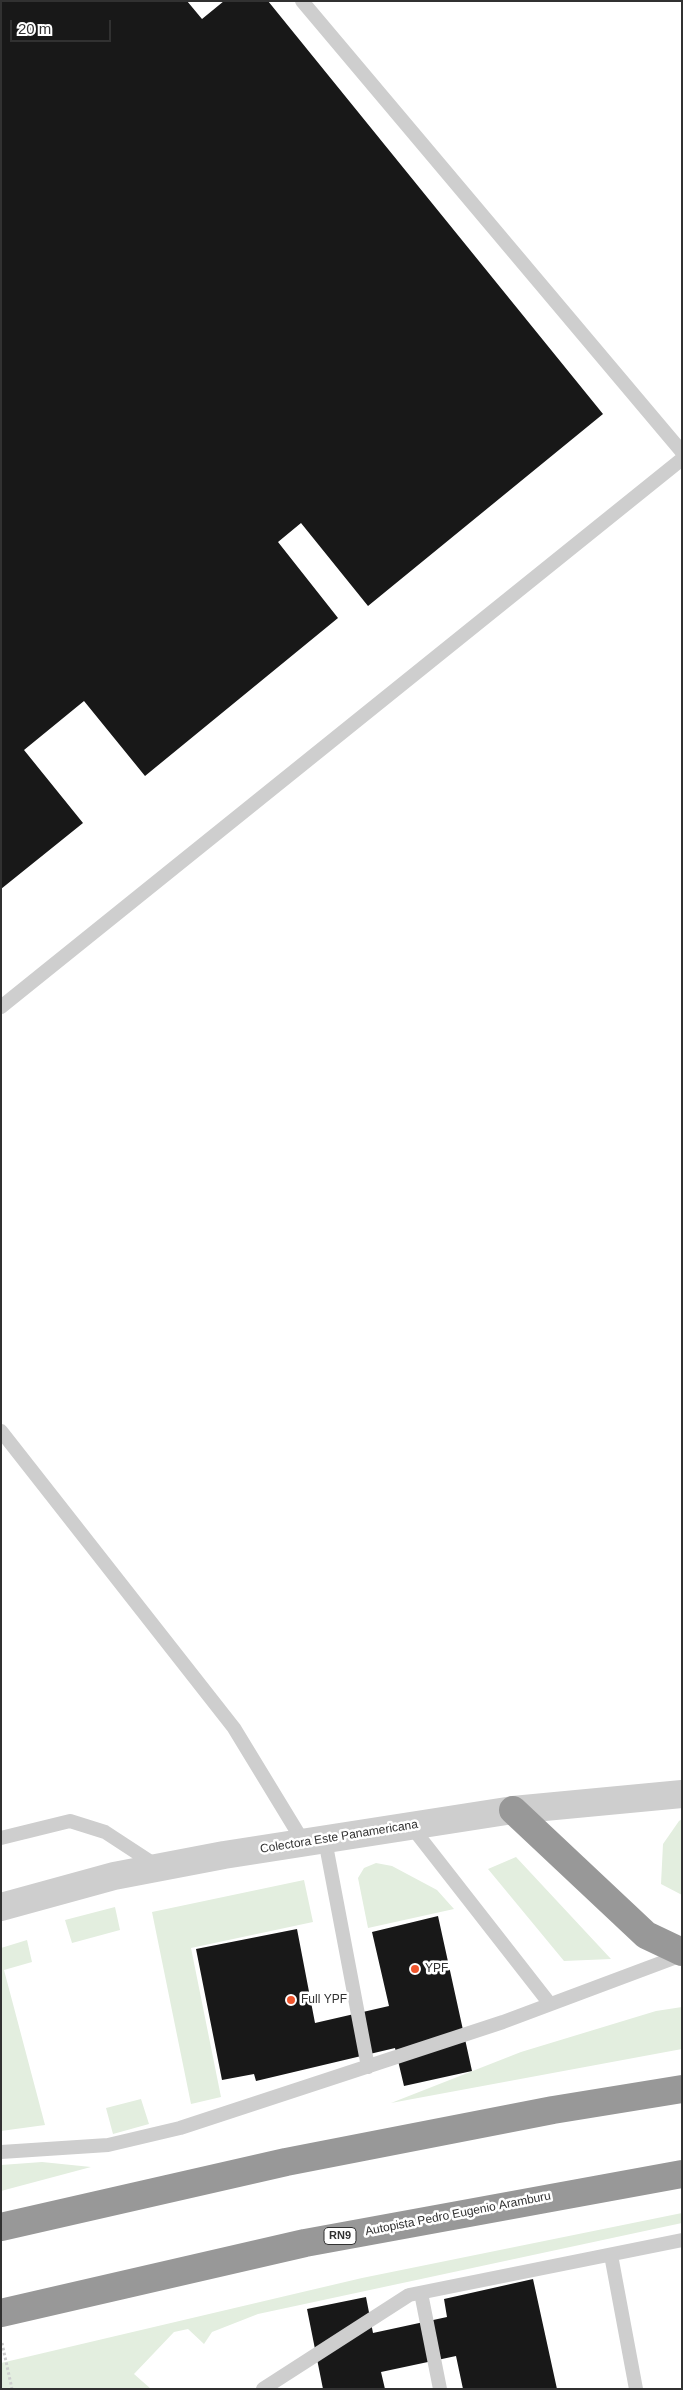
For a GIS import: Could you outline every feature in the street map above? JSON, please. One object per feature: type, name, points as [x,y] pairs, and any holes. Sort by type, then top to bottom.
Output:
[{"type":"highway","points":[[513,1810],[646,1935],[682,1954]]},
{"type":"highway","points":[[1,2227],[286,2162],[553,2110],[682,2089]]},
{"type":"highway","name":"Autopista Pedro Eugenio Aramburu","points":[[1,2312],[305,2243],[682,2174]]},
{"type":"street","name":"Colectora Este Panamericana","points":[[1,1907],[114,1876],[314,1841],[513,1810],[682,1794]]},
{"type":"lane","points":[[302,1],[682,452]]},
{"type":"lane","points":[[1,1007],[682,459]]},
{"type":"lane","points":[[1,1430],[234,1728],[314,1841],[368,2067]]},
{"type":"lane","points":[[1,1838],[70,1821],[105,1832],[160,1867]]},
{"type":"lane","points":[[411,1826],[550,2004]]},
{"type":"lane","points":[[1,2152],[108,2145],[180,2128],[368,2067],[550,2004],[682,1954]]},
{"type":"lane","points":[[263,2389],[409,2295],[682,2240]]},
{"type":"lane","points":[[611,2255],[636,2389]]},
{"type":"lane","points":[[421,2293],[440,2389]]},
{"type":"path","points":[[1,2341],[12,2389]]},
{"type":"green space","points":[[682,1819],[682,1895],[661,1884],[663,1844]]},
{"type":"green space","points":[[516,1857],[611,1959],[564,1961],[488,1869]]},
{"type":"green space","points":[[376,1863],[392,1866],[437,1890],[454,1909],[368,1928],[358,1878],[364,1868]]},
{"type":"green space","points":[[304,1880],[313,1922],[191,1948],[221,2097],[191,2104],[152,1912]]},
{"type":"green space","points":[[115,1907],[120,1930],[72,1943],[65,1920]]},
{"type":"green space","points":[[27,1940],[32,1962],[4,1970],[45,2125],[1,2131],[1,1948]]},
{"type":"green space","points":[[682,2007],[682,2049],[391,2103],[521,2052],[656,2011]]},
{"type":"green space","points":[[141,2099],[149,2124],[113,2134],[106,2108]]},
{"type":"green space","points":[[42,2162],[91,2167],[1,2191],[1,2165]]},
{"type":"green space","points":[[682,2213],[682,2223],[258,2314],[212,2332],[204,2344],[188,2329],[174,2332],[134,2374],[151,2389],[1,2389],[1,2363],[362,2278]]},
{"type":"building","points":[[1,1],[187,1],[202,19],[224,1],[268,1],[603,414],[368,606],[301,523],[278,542],[338,618],[145,776],[84,701],[24,750],[83,823],[1,889]]},
{"type":"building","points":[[438,1916],[472,2071],[404,2086],[395,2048],[256,2081],[254,2074],[222,2080],[196,1949],[297,1929],[315,2023],[389,2006],[372,1932]]},
{"type":"building","points":[[533,2279],[557,2389],[463,2389],[456,2356],[381,2372],[385,2389],[323,2389],[307,2309],[366,2297],[373,2333],[447,2317],[444,2299]]},
{"type":"place","name":"YPF","points":[[415,1969]]},
{"type":"place","name":"Full YPF","points":[[291,2000]]}]
